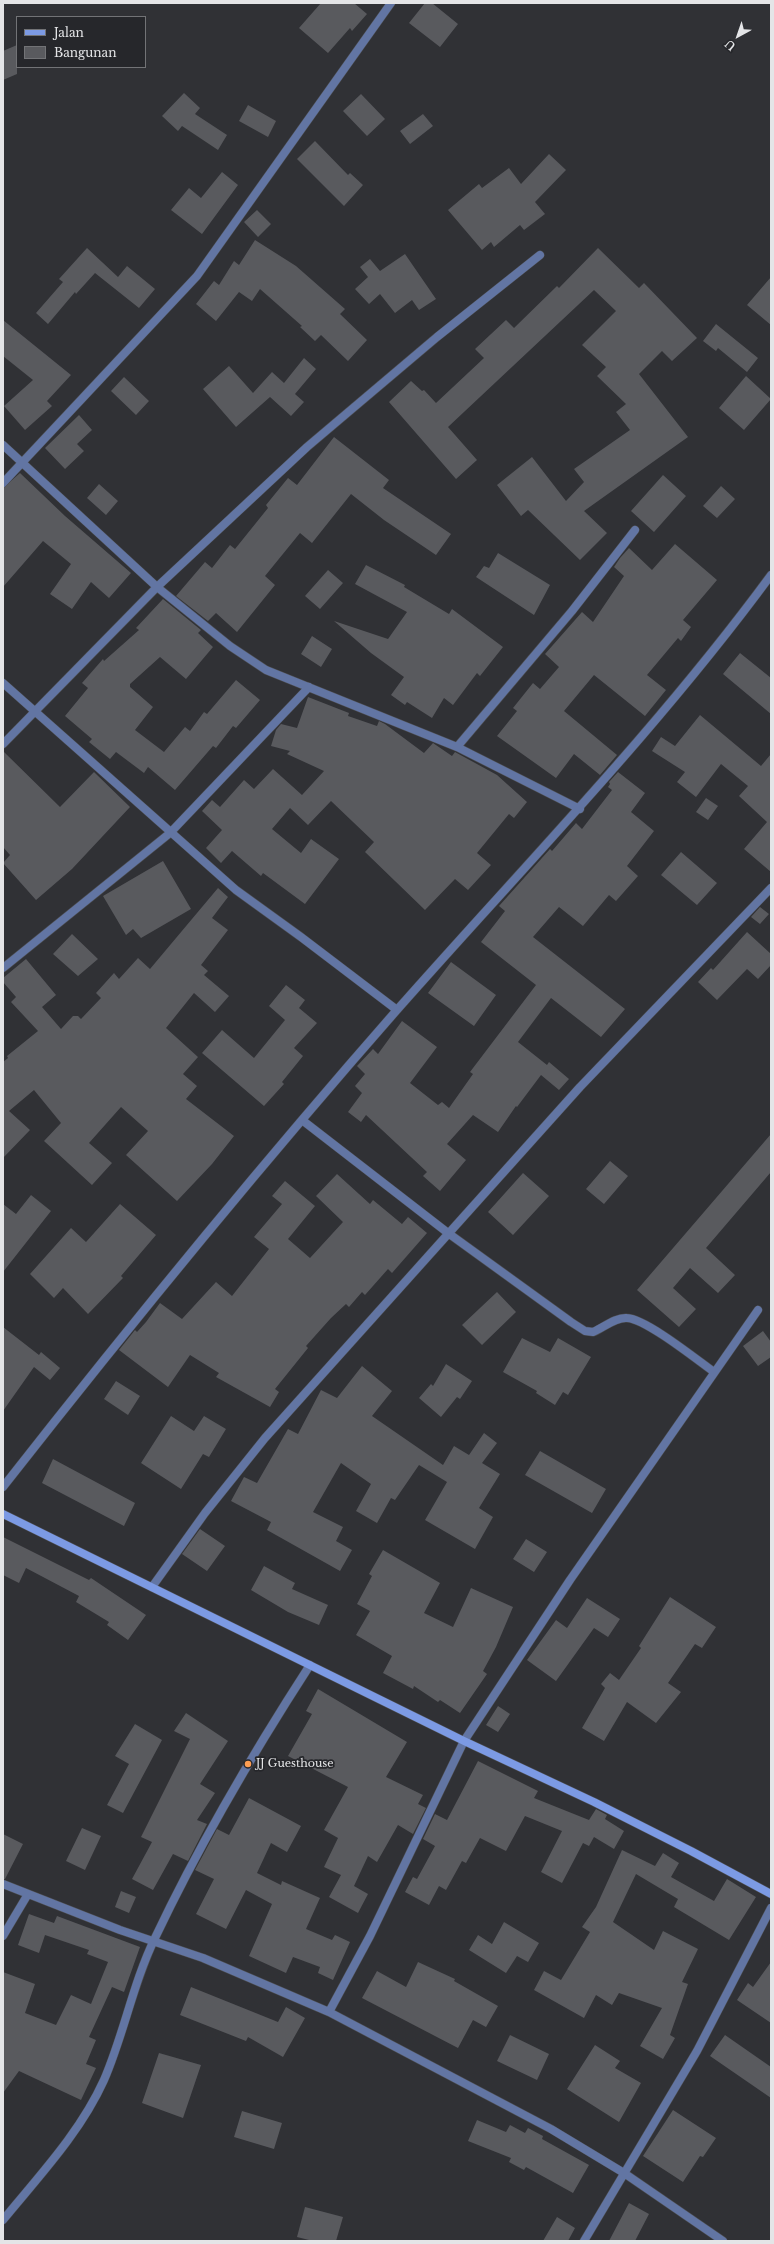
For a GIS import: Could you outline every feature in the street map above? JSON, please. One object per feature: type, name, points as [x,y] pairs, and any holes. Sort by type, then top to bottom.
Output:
[{"type":"street","points":[[3,483],[197,276],[391,3]]},
{"type":"street","points":[[3,744],[36,713],[157,587],[307,447],[437,337],[540,255]]},
{"type":"street","points":[[3,445],[157,587],[247,658],[266,670],[457,747],[580,809]]},
{"type":"street","points":[[457,747],[572,611],[635,530]]},
{"type":"street","points":[[3,1487],[117,1342],[302,1120],[397,1010],[580,809],[674,701],[771,575]]},
{"type":"street","points":[[3,683],[170,833],[236,890],[397,1010]]},
{"type":"street","points":[[3,968],[170,833],[309,687]]},
{"type":"street","points":[[152,1588],[205,1513],[265,1438],[580,1087],[771,888]]},
{"type":"street","points":[[302,1120],[448,1233],[585,1331],[593,1332],[612,1321],[626,1317],[641,1321],[714,1372]]},
{"type":"street","points":[[329,2012],[370,1936],[464,1741],[570,1580],[758,1310]]},
{"type":"street","points":[[3,1514],[464,1741],[594,1802],[691,1851],[771,1894]]},
{"type":"street","points":[[3,2220],[73,2133],[90,2107],[104,2079],[154,1940],[223,1805],[310,1664]]},
{"type":"street","points":[[3,1884],[252,1978],[329,2012],[551,2129],[624,2173],[724,2241]]},
{"type":"street","points":[[3,1936],[28,1894]]},
{"type":"street","points":[[584,2241],[697,2051],[771,1908]]},
{"type":"building","points":[[321,3],[354,3],[367,14],[352,31],[350,28],[328,53],[299,28]]},
{"type":"building","points":[[425,3],[432,3],[458,24],[440,47],[409,23]]},
{"type":"building","points":[[16,45],[17,74],[3,80],[3,51]]},
{"type":"building","points":[[184,93],[200,108],[195,114],[227,135],[218,150],[182,126],[178,131],[162,116]]},
{"type":"building","points":[[361,94],[385,119],[367,136],[343,111]]},
{"type":"building","points":[[248,105],[276,121],[268,137],[239,121]]},
{"type":"building","points":[[423,114],[433,126],[410,144],[400,131]]},
{"type":"building","points":[[315,141],[348,175],[350,173],[363,185],[344,206],[297,159]]},
{"type":"building","points":[[549,154],[566,170],[535,202],[545,214],[524,230],[520,225],[494,247],[491,242],[482,250],[448,210],[479,184],[482,188],[509,168],[521,184]]},
{"type":"building","points":[[222,172],[238,185],[202,234],[171,210],[189,188],[201,198]]},
{"type":"building","points":[[257,210],[271,224],[258,237],[244,222]]},
{"type":"building","points":[[255,240],[296,266],[345,309],[340,314],[367,340],[348,361],[321,335],[315,341],[300,327],[302,326],[260,289],[252,301],[239,292],[216,321],[196,304],[214,281],[219,285],[234,261],[239,265]]},
{"type":"building","points":[[87,248],[118,277],[127,266],[155,289],[139,308],[95,273],[76,294],[75,292],[48,324],[36,313],[63,282],[59,279]]},
{"type":"building","points":[[598,248],[639,288],[644,283],[697,338],[672,361],[662,351],[639,374],[688,437],[584,511],[607,533],[580,560],[528,510],[521,516],[497,485],[532,457],[566,501],[584,482],[574,469],[630,430],[616,412],[626,404],[597,376],[606,367],[582,345],[616,311],[594,290],[448,427],[477,460],[456,479],[389,402],[411,381],[422,391],[424,390],[436,403],[484,358],[475,349],[506,320],[514,328],[557,286],[559,288]]},
{"type":"building","points":[[405,254],[436,299],[419,310],[412,300],[395,313],[380,294],[369,304],[355,289],[368,277],[360,267],[370,259],[380,271]]},
{"type":"building","points":[[771,277],[771,325],[747,305]]},
{"type":"building","points":[[3,320],[71,375],[47,401],[52,406],[25,430],[4,406],[33,380],[3,356]]},
{"type":"building","points":[[716,324],[758,358],[747,372],[718,348],[716,351],[703,341]]},
{"type":"building","points":[[304,358],[316,369],[295,394],[304,402],[291,416],[270,397],[236,427],[203,389],[229,366],[253,393],[272,372],[284,383]]},
{"type":"building","points":[[746,376],[771,399],[744,430],[719,408]]},
{"type":"building","points":[[124,377],[149,401],[136,415],[111,391]]},
{"type":"building","points":[[79,415],[92,430],[77,444],[84,451],[65,469],[45,448]]},
{"type":"building","points":[[334,437],[389,480],[383,488],[451,534],[436,555],[384,520],[351,494],[312,543],[300,533],[265,576],[275,585],[237,632],[216,613],[208,621],[176,596],[205,562],[212,568],[230,545],[235,549],[268,508],[266,505],[288,478],[297,485]]},
{"type":"building","points":[[20,473],[65,516],[131,573],[109,598],[91,582],[72,609],[50,594],[71,564],[43,541],[3,587],[3,488]]},
{"type":"building","points":[[663,475],[686,496],[654,532],[631,511]]},
{"type":"building","points":[[99,484],[118,501],[106,515],[87,498]]},
{"type":"building","points":[[721,486],[735,499],[717,518],[703,506]]},
{"type":"building","points":[[675,544],[717,580],[683,620],[691,627],[681,641],[678,638],[647,675],[666,690],[645,716],[594,675],[564,711],[617,755],[600,775],[574,754],[556,778],[497,736],[517,711],[513,708],[533,683],[540,689],[559,667],[545,654],[582,612],[593,622],[624,576],[614,567],[629,548],[652,570]]},
{"type":"building","points":[[498,553],[550,585],[534,615],[476,577],[484,566],[489,568]]},
{"type":"building","points":[[366,565],[405,585],[404,587],[449,614],[452,609],[503,647],[480,676],[477,673],[453,705],[444,698],[432,718],[407,702],[405,705],[391,695],[404,677],[371,653],[334,621],[388,639],[407,612],[355,584]]},
{"type":"building","points":[[328,570],[343,583],[320,609],[305,596]]},
{"type":"building","points":[[163,599],[201,630],[198,633],[213,647],[186,679],[160,657],[130,684],[130,687],[153,707],[135,730],[164,752],[185,727],[190,731],[204,712],[207,714],[236,680],[260,700],[236,728],[233,726],[216,748],[213,746],[175,790],[148,767],[144,773],[116,752],[110,759],[89,742],[92,739],[65,716],[88,688],[82,683],[103,659],[104,661],[139,630],[136,628]]},
{"type":"building","points":[[312,636],[332,649],[321,667],[301,654]]},
{"type":"building","points":[[740,653],[771,678],[771,714],[723,674]]},
{"type":"building","points":[[308,697],[349,713],[348,716],[377,726],[379,721],[424,753],[433,743],[452,756],[455,752],[497,775],[527,802],[514,818],[509,814],[477,853],[491,865],[468,890],[455,879],[425,910],[365,852],[374,842],[331,801],[308,825],[290,808],[272,829],[301,853],[311,839],[339,859],[305,904],[263,873],[261,876],[232,851],[221,863],[206,848],[222,830],[202,811],[212,800],[220,807],[244,780],[254,789],[273,769],[302,795],[324,771],[287,754],[290,751],[271,746],[276,730],[281,724],[297,728]]},
{"type":"building","points":[[700,715],[761,766],[771,754],[771,872],[744,849],[767,822],[739,796],[748,786],[721,764],[696,797],[677,782],[685,772],[652,751],[661,737],[675,746]]},
{"type":"building","points":[[3,751],[60,807],[94,772],[130,807],[72,869],[36,900],[3,863],[10,855],[3,847]]},
{"type":"building","points":[[618,772],[645,793],[631,812],[654,831],[627,866],[638,876],[616,901],[609,895],[583,926],[559,907],[533,937],[625,1009],[601,1037],[551,998],[518,1042],[547,1065],[549,1062],[569,1079],[559,1090],[541,1075],[517,1107],[516,1106],[498,1132],[473,1115],[447,1144],[466,1160],[440,1191],[423,1176],[427,1172],[366,1115],[361,1122],[348,1112],[362,1093],[355,1086],[365,1074],[357,1066],[373,1049],[378,1054],[402,1021],[437,1047],[410,1083],[438,1105],[442,1102],[449,1108],[473,1074],[470,1072],[536,985],[481,942],[505,911],[499,906],[550,849],[552,851],[576,823],[582,829],[612,790],[608,787],[610,784],[609,782]]},
{"type":"building","points":[[706,798],[718,806],[708,820],[696,812]]},
{"type":"building","points":[[681,852],[717,883],[697,905],[661,875]]},
{"type":"building","points":[[163,861],[191,909],[141,938],[133,929],[126,935],[103,896]]},
{"type":"building","points":[[218,888],[228,897],[212,918],[228,930],[201,965],[208,971],[204,975],[229,996],[215,1012],[194,993],[166,1028],[198,1057],[183,1074],[197,1086],[186,1099],[234,1136],[212,1164],[177,1201],[126,1155],[148,1131],[121,1107],[89,1143],[112,1163],[92,1185],[44,1141],[61,1123],[34,1090],[9,1111],[30,1130],[3,1158],[3,1062],[8,1058],[7,1056],[38,1031],[11,1002],[16,997],[3,982],[3,978],[26,959],[56,995],[42,1007],[61,1029],[73,1016],[78,1016],[81,1019],[101,998],[96,993],[114,973],[119,979],[138,958],[150,969]]},
{"type":"building","points":[[760,907],[769,914],[760,924],[751,917]]},
{"type":"building","points":[[747,932],[771,954],[771,965],[758,979],[747,969],[717,1000],[698,982],[711,968],[713,970]]},
{"type":"building","points":[[72,934],[98,959],[78,976],[53,954]]},
{"type":"building","points":[[451,962],[496,995],[474,1026],[428,993]]},
{"type":"building","points":[[286,985],[305,1000],[299,1008],[317,1023],[294,1048],[303,1056],[282,1082],[284,1084],[264,1106],[202,1053],[222,1030],[254,1058],[285,1020],[269,1006]]},
{"type":"building","points":[[771,1134],[771,1172],[706,1248],[735,1275],[718,1293],[690,1268],[673,1288],[696,1309],[679,1327],[637,1290]]},
{"type":"building","points":[[610,1161],[628,1176],[604,1204],[586,1189]]},
{"type":"building","points":[[523,1173],[549,1196],[513,1235],[488,1212]]},
{"type":"building","points":[[337,1174],[370,1204],[373,1200],[402,1224],[408,1217],[427,1233],[392,1273],[388,1269],[365,1295],[362,1292],[349,1307],[346,1304],[331,1318],[306,1346],[308,1348],[275,1389],[279,1392],[270,1407],[216,1377],[219,1373],[190,1355],[168,1387],[119,1350],[135,1330],[137,1332],[146,1322],[160,1303],[182,1319],[216,1282],[232,1296],[269,1249],[254,1237],[282,1204],[272,1196],[285,1181],[315,1206],[288,1239],[310,1258],[343,1222],[316,1196]]},
{"type":"building","points":[[31,1195],[51,1211],[3,1272],[3,1204],[16,1214]]},
{"type":"building","points":[[120,1204],[156,1235],[121,1276],[123,1278],[88,1314],[63,1288],[54,1298],[30,1274],[71,1228],[86,1242]]},
{"type":"building","points":[[497,1292],[516,1312],[482,1345],[462,1325]]},
{"type":"building","points":[[3,1327],[39,1355],[41,1352],[60,1368],[50,1380],[34,1367],[3,1411]]},
{"type":"building","points":[[763,1331],[771,1342],[771,1357],[758,1366],[743,1346]]},
{"type":"building","points":[[522,1338],[550,1352],[558,1338],[591,1357],[568,1395],[563,1392],[555,1405],[536,1393],[537,1391],[503,1372]]},
{"type":"building","points":[[446,1364],[472,1381],[460,1399],[457,1397],[441,1417],[419,1398],[431,1384],[433,1386]]},
{"type":"building","points":[[362,1366],[392,1391],[372,1416],[443,1465],[454,1446],[469,1455],[484,1433],[497,1443],[482,1463],[500,1474],[479,1508],[493,1517],[475,1549],[425,1520],[447,1482],[419,1465],[395,1500],[391,1498],[377,1523],[356,1511],[371,1484],[341,1463],[313,1512],[343,1527],[336,1541],[352,1550],[340,1571],[267,1530],[271,1522],[231,1501],[244,1477],[257,1483],[288,1429],[298,1434],[321,1390],[337,1398]]},
{"type":"building","points":[[116,1381],[140,1396],[128,1415],[104,1399]]},
{"type":"building","points":[[171,1416],[194,1431],[204,1416],[226,1429],[209,1457],[203,1454],[181,1489],[141,1463]]},
{"type":"building","points":[[540,1451],[606,1489],[592,1513],[525,1475]]},
{"type":"building","points":[[53,1459],[135,1503],[124,1526],[42,1483]]},
{"type":"building","points":[[200,1529],[225,1546],[207,1571],[182,1554]]},
{"type":"building","points":[[3,1537],[89,1580],[91,1578],[146,1615],[128,1640],[107,1625],[109,1622],[76,1602],[79,1596],[26,1568],[19,1583],[3,1575]]},
{"type":"building","points":[[526,1539],[547,1552],[534,1572],[513,1559]]},
{"type":"building","points":[[383,1550],[440,1583],[424,1613],[453,1627],[471,1588],[513,1607],[496,1647],[483,1671],[487,1674],[460,1713],[440,1700],[438,1702],[414,1686],[413,1689],[383,1673],[392,1656],[356,1635],[370,1611],[357,1604],[372,1576],[369,1574]]},
{"type":"building","points":[[264,1566],[295,1583],[292,1589],[328,1605],[319,1625],[288,1612],[251,1590]]},
{"type":"building","points":[[670,1597],[716,1627],[702,1648],[695,1644],[668,1683],[681,1692],[656,1723],[627,1702],[604,1741],[582,1728],[605,1688],[601,1684],[610,1673],[619,1680],[641,1648],[639,1646]]},
{"type":"building","points":[[587,1598],[620,1619],[608,1637],[594,1628],[556,1681],[527,1660],[556,1620],[567,1628]]},
{"type":"building","points":[[318,1689],[407,1742],[386,1777],[423,1795],[418,1804],[426,1808],[413,1834],[398,1825],[377,1862],[368,1856],[354,1886],[368,1894],[358,1913],[329,1897],[341,1875],[324,1867],[338,1838],[324,1830],[348,1787],[288,1756],[312,1714],[306,1711]]},
{"type":"building","points":[[498,1706],[510,1714],[498,1732],[486,1725]]},
{"type":"building","points":[[186,1713],[228,1741],[200,1784],[215,1793],[197,1820],[207,1824],[188,1861],[173,1854],[153,1890],[132,1879],[152,1842],[141,1837],[190,1739],[174,1731]]},
{"type":"building","points":[[135,1724],[162,1740],[123,1813],[107,1805],[129,1764],[115,1756]]},
{"type":"building","points":[[478,1761],[538,1791],[534,1798],[589,1820],[596,1809],[607,1815],[605,1819],[624,1831],[614,1849],[594,1837],[589,1846],[583,1843],[562,1883],[541,1872],[562,1831],[525,1816],[506,1851],[480,1838],[466,1863],[462,1861],[446,1890],[439,1886],[429,1905],[405,1892],[413,1877],[417,1879],[435,1846],[423,1839],[435,1814],[447,1820]]},
{"type":"building","points":[[249,1798],[301,1826],[287,1852],[271,1843],[257,1873],[281,1885],[282,1881],[320,1898],[306,1929],[332,1940],[335,1935],[350,1942],[333,1980],[318,1973],[320,1967],[293,1957],[286,1973],[249,1956],[272,1904],[246,1890],[226,1929],[196,1914],[214,1879],[195,1870],[217,1829],[229,1835]]},
{"type":"building","points":[[82,1828],[101,1836],[85,1870],[66,1861]]},
{"type":"building","points":[[3,1834],[23,1844],[5,1879],[3,1879]]},
{"type":"building","points":[[622,1850],[655,1866],[663,1853],[679,1863],[671,1877],[714,1901],[727,1879],[756,1897],[729,1940],[674,1907],[678,1899],[636,1874],[613,1922],[654,1950],[663,1931],[698,1949],[682,1982],[688,1984],[670,2035],[675,2038],[663,2059],[640,2046],[662,2008],[619,1993],[612,2005],[596,1995],[584,2018],[534,1990],[544,1971],[561,1980],[590,1932],[582,1927],[596,1907]]},
{"type":"building","points":[[121,1891],[136,1897],[129,1913],[115,1907]]},
{"type":"building","points":[[29,1914],[54,1923],[57,1916],[140,1947],[124,1992],[112,1987],[89,2037],[96,2040],[86,2064],[96,2068],[81,2100],[19,2071],[3,2093],[3,1972],[35,1984],[25,2013],[56,2025],[71,1995],[91,2004],[108,1962],[87,1954],[89,1950],[45,1935],[39,1953],[18,1945]]},
{"type":"building","points":[[504,1922],[539,1943],[528,1962],[517,1956],[506,1973],[469,1950],[478,1935],[492,1944]]},
{"type":"building","points":[[418,1962],[455,1979],[454,1981],[498,2006],[486,2027],[473,2020],[458,2048],[362,1998],[377,1971],[406,1987]]},
{"type":"building","points":[[771,1962],[771,2023],[737,2000],[748,1983],[753,1987]]},
{"type":"building","points":[[191,1987],[278,2022],[286,2007],[305,2018],[283,2057],[248,2037],[246,2041],[180,2015]]},
{"type":"building","points":[[510,2035],[549,2054],[537,2080],[497,2061]]},
{"type":"building","points":[[725,2035],[771,2067],[771,2098],[710,2056]]},
{"type":"building","points":[[595,2045],[620,2061],[615,2068],[641,2083],[619,2122],[567,2089]]},
{"type":"building","points":[[159,2053],[201,2065],[183,2118],[142,2103]]},
{"type":"building","points":[[673,2110],[716,2138],[703,2157],[700,2156],[683,2182],[643,2156]]},
{"type":"building","points":[[242,2111],[282,2123],[274,2149],[234,2137]]},
{"type":"building","points":[[477,2120],[506,2132],[510,2125],[525,2133],[528,2128],[543,2136],[542,2139],[589,2165],[573,2193],[526,2167],[524,2170],[509,2162],[511,2158],[468,2141]]},
{"type":"building","points":[[629,2203],[649,2214],[635,2241],[609,2241]]},
{"type":"building","points":[[305,2207],[343,2217],[336,2241],[313,2241],[297,2237]]},
{"type":"building","points":[[557,2217],[575,2228],[568,2241],[543,2241]]},
{"type":"place","name":"JJ Guesthouse","points":[[248,1764]]}]
